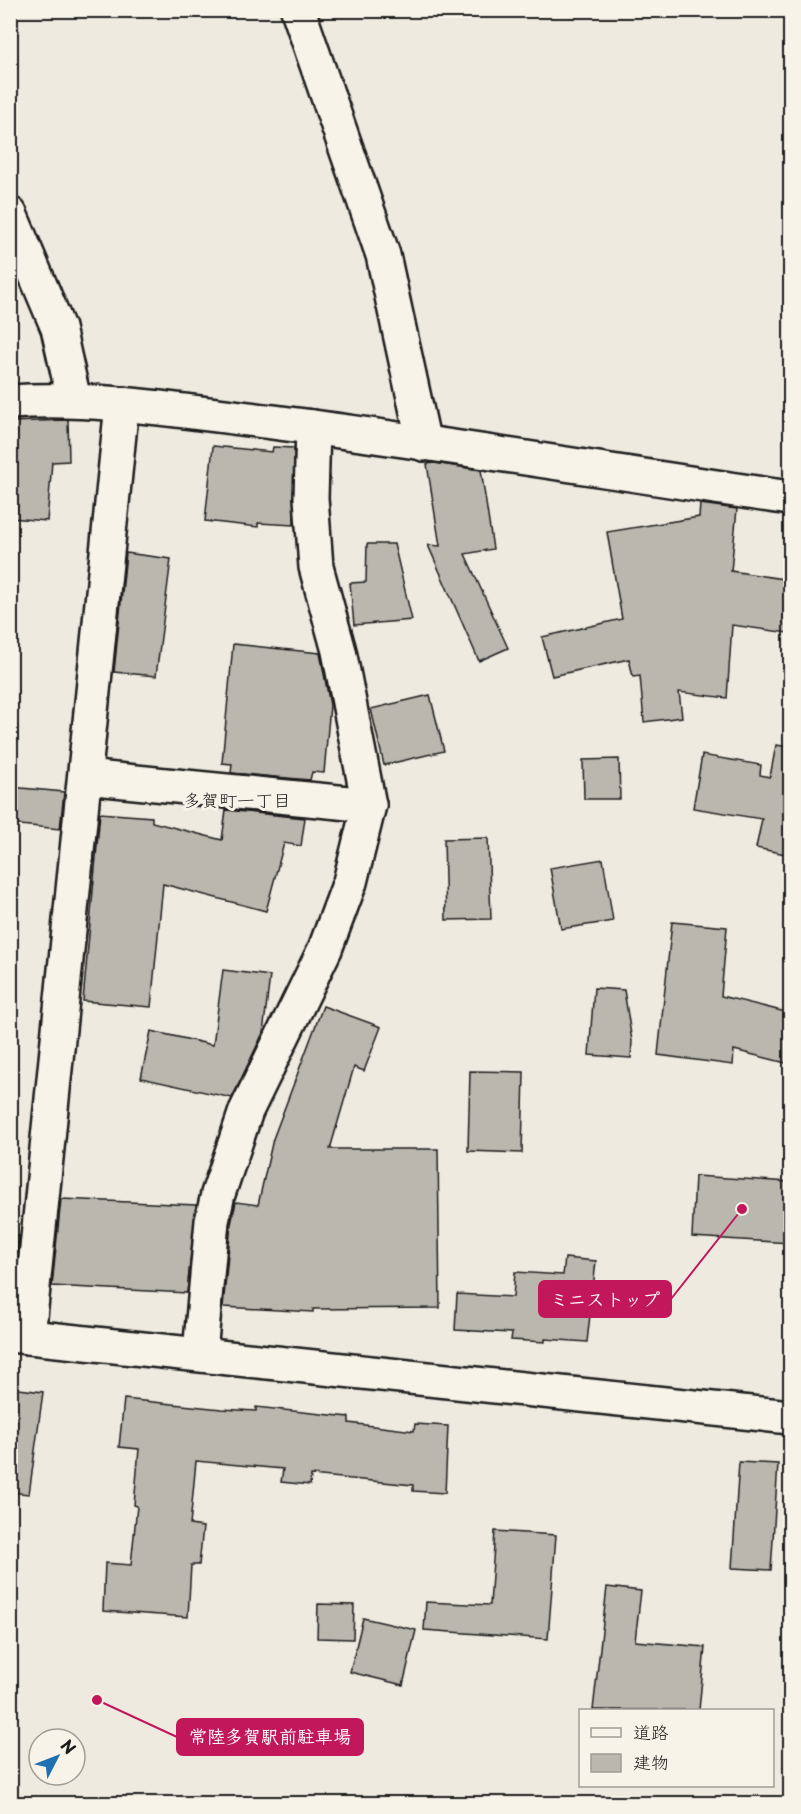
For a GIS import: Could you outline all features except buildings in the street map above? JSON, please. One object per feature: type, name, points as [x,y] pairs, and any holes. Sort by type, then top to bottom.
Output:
[{"type":"street","points":[[298,10],[383,255],[424,444]]},
{"type":"street","points":[[10,214],[58,328],[74,400]]},
{"type":"street","points":[[10,402],[74,400],[122,404],[313,428],[790,498]]},
{"type":"street","points":[[122,404],[85,777],[19,1336],[200,1353],[790,1417]]},
{"type":"street","points":[[200,1353],[212,1221],[218,1194],[246,1111],[325,949],[350,882],[369,805],[339,651],[316,567],[311,498],[313,428]]},
{"type":"street","points":[[85,777],[369,805]]},
{"type":"place","name":"ミニストップ","points":[[742,1209]]},
{"type":"place","name":"常陸多賀駅前駐車場","points":[[97,1700]]},
{"type":"district","name":"多賀町一丁目","points":[[237,801]]}]
